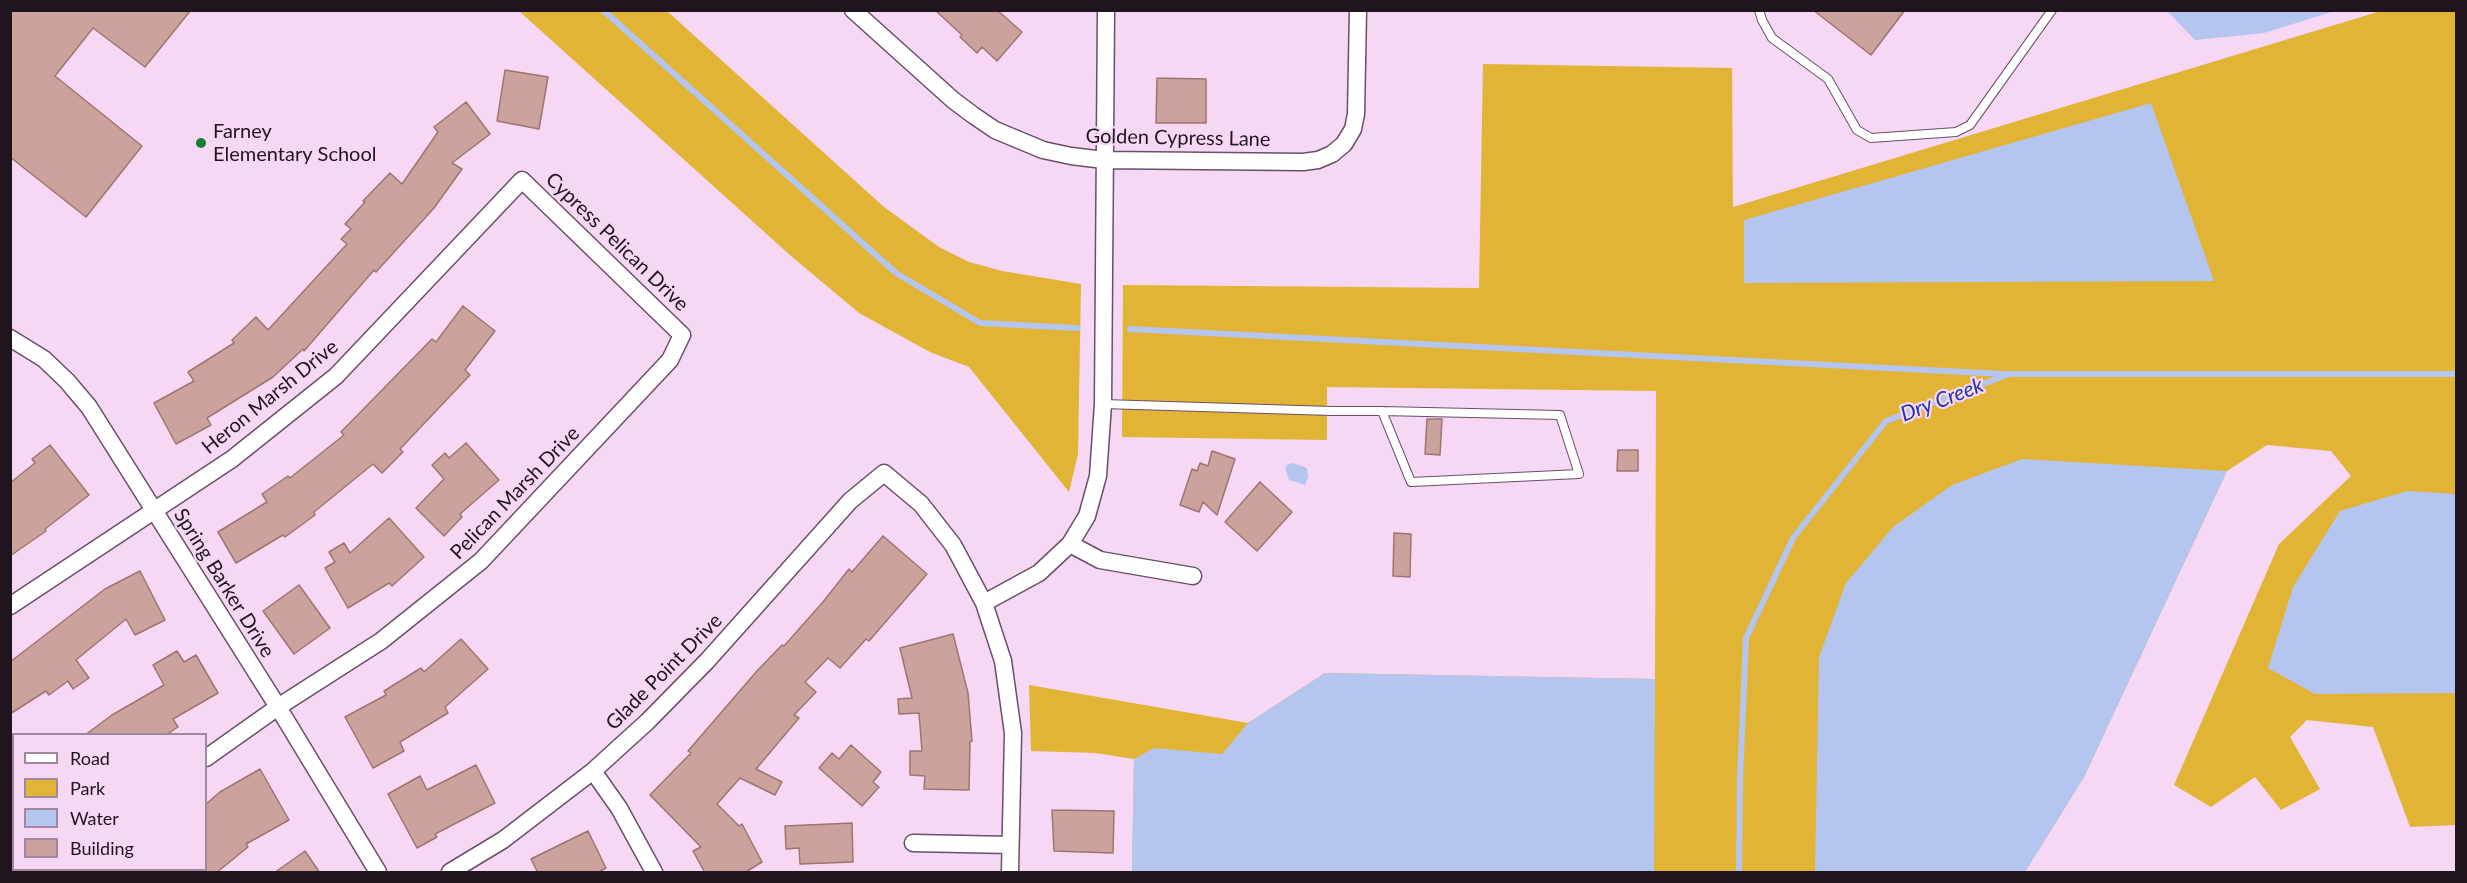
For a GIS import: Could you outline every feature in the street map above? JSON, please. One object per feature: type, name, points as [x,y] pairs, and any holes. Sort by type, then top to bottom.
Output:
[{"type":"street","name":"Golden Cypress Lane","points":[[853,10],[952,100],[995,130],[1043,150],[1104,160],[1303,162],[1318,160],[1332,154],[1344,144],[1353,129],[1356,114],[1358,10]]},
{"type":"street","points":[[1010,873],[1013,733],[1003,661],[984,603],[1039,573],[1070,544],[1087,516],[1098,476],[1103,404],[1106,10]]},
{"type":"street","name":"Cypress Pelican Drive","points":[[522,180],[682,335]]},
{"type":"street","name":"Heron Marsh Drive","points":[[10,606],[232,459],[336,376],[522,180]]},
{"type":"street","name":"Pelican Marsh Drive","points":[[207,757],[278,707],[381,642],[481,561],[670,360],[682,335]]},
{"type":"street","name":"Spring Barker Drive","points":[[10,338],[44,359],[89,407],[278,707],[378,873]]},
{"type":"street","name":"Glade Point Drive","points":[[450,873],[503,840],[592,771],[647,722],[708,661],[850,501],[884,473],[921,504],[953,545],[984,603]]},
{"type":"street","points":[[1070,544],[1100,560],[1193,576]]},
{"type":"street","points":[[592,771],[619,808],[654,873]]},
{"type":"street","points":[[913,843],[1010,845]]},
{"type":"lane","points":[[1759,10],[1772,38],[1828,78],[1857,130],[1871,138],[1956,132],[1970,124],[2052,10]]},
{"type":"lane","points":[[1103,404],[1560,415],[1579,474],[1411,482],[1382,411]]},
{"type":"green space","points":[[519,11],[667,11],[884,207],[939,247],[969,262],[1002,271],[1081,284],[1078,454],[1069,492],[969,367],[930,352],[859,313],[791,256]]},
{"type":"green space","points":[[2381,11],[2456,11],[2456,825],[2410,827],[2373,727],[2307,720],[2290,737],[2320,789],[2281,810],[2255,777],[2211,807],[2174,785],[2279,544],[2351,476],[2331,451],[2267,445],[2227,471],[2084,777],[2025,872],[1132,872],[1134,759],[1095,753],[1031,751],[1029,685],[1248,723],[1325,673],[1655,679],[1656,391],[1327,387],[1327,440],[1122,437],[1123,285],[1479,288],[1483,64],[1732,68],[1733,207]]},
{"type":"water","points":[[2167,11],[2335,11],[2264,33],[2195,40]]},
{"type":"water","points":[[2151,103],[2214,281],[1744,283],[1744,220]]},
{"type":"water","points":[[2022,459],[2227,471],[2084,777],[2025,872],[1815,872],[1819,657],[1846,583],[1893,527],[1952,485]]},
{"type":"water","points":[[1293,463],[1307,468],[1308,477],[1305,485],[1289,480],[1285,468]]},
{"type":"water","points":[[2407,491],[2456,494],[2456,693],[2315,694],[2268,668],[2293,587],[2340,511]]},
{"type":"water","points":[[1325,673],[1655,679],[1654,872],[1132,872],[1134,759],[1154,748],[1222,754],[1248,723]]},
{"type":"building","points":[[10,10],[191,10],[145,67],[93,28],[55,76],[142,146],[86,217],[10,157]]},
{"type":"building","points":[[935,10],[997,10],[1022,32],[997,61],[982,47],[977,53],[960,37],[962,35]]},
{"type":"building","points":[[1813,10],[1905,10],[1871,55]]},
{"type":"building","points":[[505,70],[548,77],[539,129],[497,121]]},
{"type":"building","points":[[1157,78],[1206,79],[1206,123],[1156,123]]},
{"type":"building","points":[[466,102],[490,134],[452,163],[462,169],[434,208],[376,272],[374,270],[304,351],[303,349],[273,377],[207,418],[211,425],[176,444],[154,403],[194,381],[188,372],[234,343],[232,340],[256,317],[268,330],[347,244],[341,239],[351,229],[345,224],[365,202],[363,201],[390,173],[402,184],[438,132],[434,127]]},
{"type":"building","points":[[463,306],[495,331],[465,370],[470,375],[400,449],[403,452],[382,473],[373,464],[314,512],[315,515],[285,537],[283,535],[236,563],[218,532],[267,502],[262,494],[288,476],[290,478],[344,435],[341,432],[432,339],[436,342]]},
{"type":"building","points":[[1427,419],[1442,419],[1440,455],[1425,454]]},
{"type":"building","points":[[466,443],[499,480],[460,514],[462,517],[444,536],[416,508],[444,479],[432,465],[445,453],[449,458]]},
{"type":"building","points":[[50,445],[89,495],[45,529],[46,531],[10,556],[10,483],[35,463],[32,459]]},
{"type":"building","points":[[1618,450],[1638,450],[1638,471],[1617,471]]},
{"type":"building","points":[[1212,451],[1235,459],[1217,515],[1203,502],[1199,512],[1180,505],[1192,469],[1197,471],[1200,463],[1208,466]]},
{"type":"building","points":[[1260,482],[1292,512],[1257,551],[1225,522]]},
{"type":"building","points":[[389,518],[424,557],[392,586],[389,583],[348,608],[325,568],[335,562],[329,552],[344,543],[350,553]]},
{"type":"building","points":[[1394,533],[1411,534],[1410,577],[1393,576]]},
{"type":"building","points":[[883,536],[927,574],[869,641],[866,639],[840,668],[828,658],[805,682],[816,692],[794,715],[799,718],[756,769],[782,782],[775,795],[740,778],[717,804],[739,826],[742,824],[762,862],[744,873],[705,873],[693,851],[701,847],[650,795],[691,753],[688,751],[757,671],[782,645],[784,646],[849,569],[852,572]]},
{"type":"building","points":[[140,571],[165,620],[135,635],[126,619],[76,660],[89,678],[73,689],[68,681],[49,695],[46,691],[10,714],[10,662],[105,589]]},
{"type":"building","points":[[299,585],[330,628],[294,654],[263,611]]},
{"type":"building","points":[[953,634],[968,693],[972,741],[970,742],[969,790],[924,789],[925,776],[910,775],[910,751],[922,751],[919,713],[899,714],[898,699],[912,698],[900,648]]},
{"type":"building","points":[[461,639],[488,669],[445,707],[448,713],[400,742],[404,751],[373,768],[345,717],[386,695],[384,691],[421,668],[424,672]]},
{"type":"building","points":[[177,651],[184,662],[196,655],[218,693],[173,719],[178,727],[169,733],[88,733],[112,715],[164,685],[153,665]]},
{"type":"building","points":[[851,745],[881,772],[873,782],[879,787],[862,806],[819,768],[832,753],[839,759]]},
{"type":"building","points":[[476,765],[495,803],[435,834],[437,837],[417,848],[388,794],[420,776],[427,790]]},
{"type":"building","points":[[260,769],[289,820],[246,844],[248,847],[216,873],[206,873],[207,803],[220,792]]},
{"type":"building","points":[[1052,810],[1114,811],[1113,853],[1054,851]]},
{"type":"building","points":[[852,823],[853,862],[800,864],[799,848],[786,849],[785,826]]},
{"type":"building","points":[[588,831],[606,868],[597,873],[538,873],[531,859]]},
{"type":"building","points":[[305,851],[320,873],[274,873]]},
{"type":"waterway","points":[[603,10],[896,273],[980,323],[1077,328]]},
{"type":"waterway","points":[[1130,329],[2004,374]]},
{"type":"waterway","name":"Dry Creek","points":[[1739,872],[1740,778],[1746,638],[1793,538],[1886,421],[2009,374],[2456,374]]},
{"type":"place","name":"Farney Elementary School","points":[[201,143]]}]
